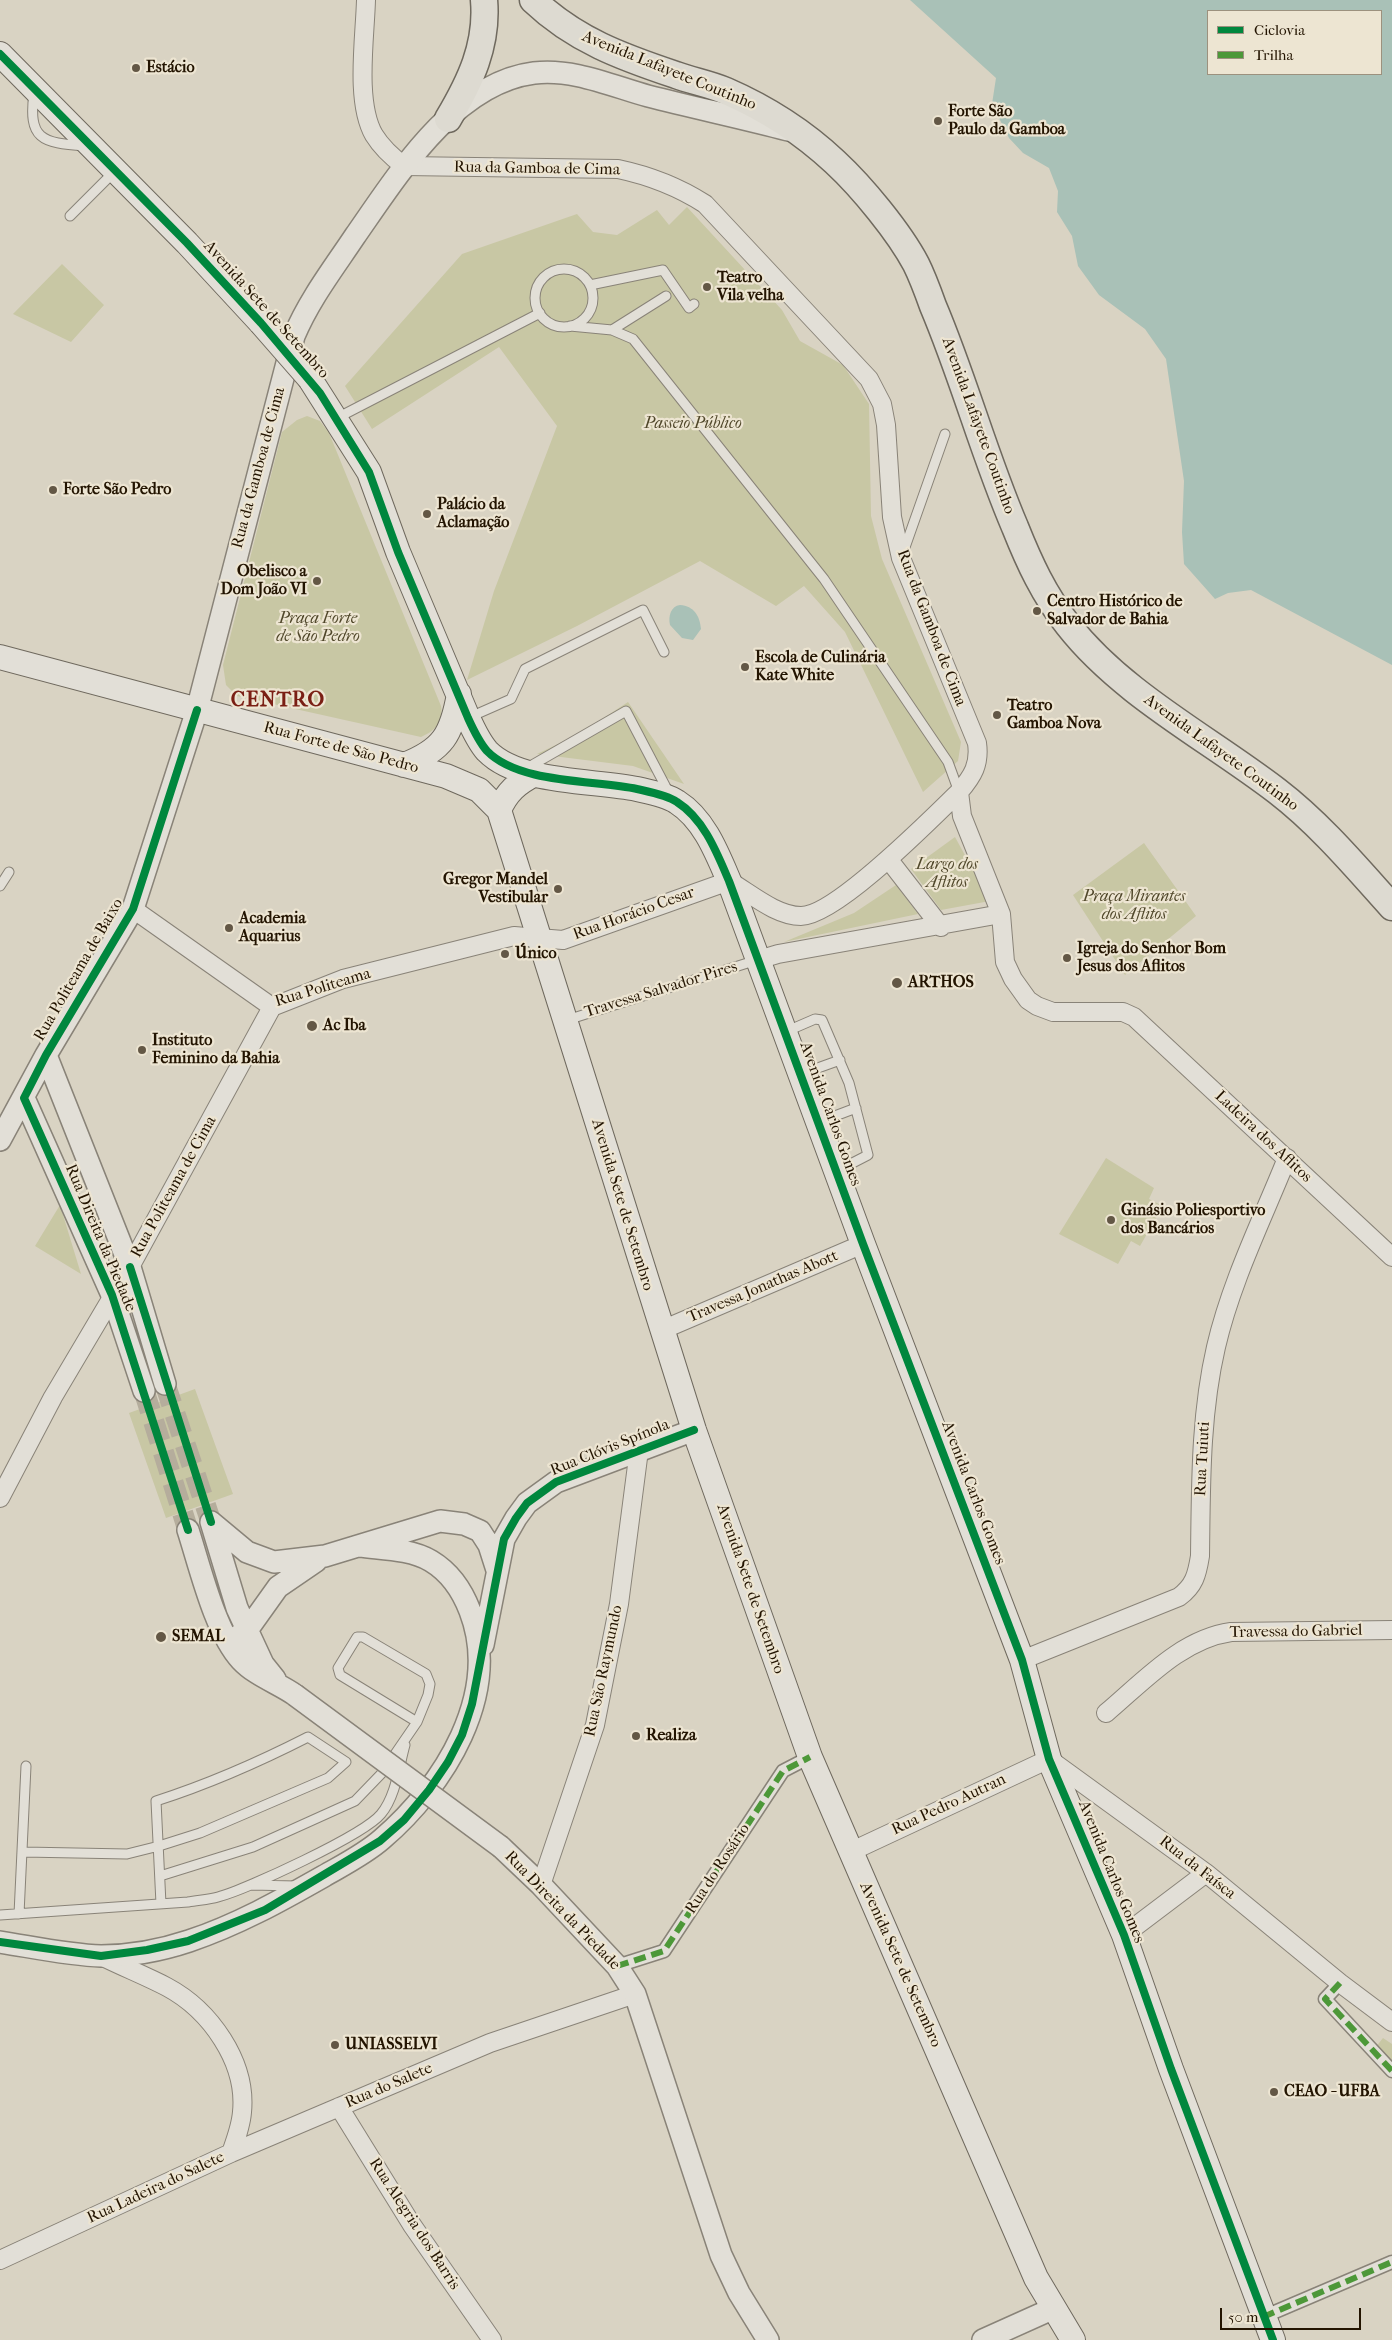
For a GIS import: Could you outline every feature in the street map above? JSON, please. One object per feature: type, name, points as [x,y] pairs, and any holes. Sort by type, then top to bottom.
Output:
[{"type":"main road","points":[[448,119],[469,83],[480,54],[486,14],[484,0]]},
{"type":"main road","name":"Avenida Lafayete Coutinho","points":[[533,0],[552,18],[591,43],[651,67],[722,90],[758,107],[800,134],[835,162],[859,187],[915,263],[945,334],[998,487],[1035,575],[1068,624],[1102,662],[1138,692],[1280,794],[1353,863],[1392,907]]},
{"type":"main road","name":"Avenida Sete de Setembro","points":[[0,54],[187,243],[310,379],[337,418],[369,472],[398,552],[478,738],[488,751],[500,760],[529,772]]},
{"type":"main road","name":"Rua Forte de São Pedro","points":[[0,657],[467,783],[489,798],[499,810]]},
{"type":"main road","points":[[404,765],[423,757],[436,748],[448,735],[455,717],[459,694]]},
{"type":"main road","points":[[499,810],[505,796],[529,772]]},
{"type":"main road","name":"Avenida Carlos Gomes","points":[[529,772],[624,786],[653,792],[676,801],[698,821],[714,848],[729,881],[863,1244],[1022,1660],[1049,1759],[1124,1935],[1273,2340]]},
{"type":"main road","name":"Avenida Sete de Setembro","points":[[499,810],[694,1430],[810,1757],[1036,2278],[1052,2309],[1073,2340]]},
{"type":"street","points":[[366,0],[364,86],[366,110],[374,134],[388,153],[404,166]]},
{"type":"street","name":"Rua da Gamboa de Cima","points":[[197,710],[294,336],[302,316],[323,282],[404,166],[448,119],[477,94],[501,81],[535,73],[560,74],[597,80],[648,96],[800,134]]},
{"type":"street","name":"Rua da Gamboa de Cima","points":[[404,166],[618,169],[651,176],[680,188],[705,204],[869,379],[882,404],[886,425],[892,517],[901,558],[976,743],[979,755],[977,767],[959,792]]},
{"type":"street","name":"Rua Politeama de Baixo","points":[[0,1140],[46,1055],[133,909],[197,710]]},
{"type":"street","points":[[729,881],[773,907],[802,916],[817,911],[835,901],[889,860],[959,792]]},
{"type":"street","points":[[758,960],[778,954],[940,927],[1001,914],[962,816],[959,792]]},
{"type":"street","points":[[889,860],[940,927]]},
{"type":"street","name":"Rua Horácio Cesar","points":[[538,938],[563,940],[729,881]]},
{"type":"street","name":"Rua Politeama","points":[[133,909],[272,1007],[343,979],[514,936],[538,938]]},
{"type":"street","name":"Ladeira dos Aflitos","points":[[1001,914],[1005,962],[1013,979],[1028,1000],[1052,1012],[1123,1012],[1134,1017],[1392,1257]]},
{"type":"street","name":"Rua Politeama de Cima","points":[[0,1498],[53,1398],[130,1267],[272,1007]]},
{"type":"street","name":"Rua Direita da Piedade","points":[[46,1055],[130,1267],[165,1384]]},
{"type":"street","name":"Rua Direita da Piedade","points":[[24,1098],[112,1295],[144,1391]]},
{"type":"street","name":"Rua Tuiuti","points":[[1022,1660],[1179,1597],[1190,1589],[1197,1575],[1200,1556],[1206,1400],[1216,1348],[1226,1309],[1287,1158]]},
{"type":"street","name":"Travessa Jonathas Abott","points":[[662,1330],[863,1244]]},
{"type":"street","name":"Rua Clóvis Spínola","points":[[0,1942],[101,1956],[147,1950],[188,1941],[265,1910],[380,1841],[404,1820],[429,1790],[448,1762],[462,1736],[472,1704],[504,1540],[527,1503],[556,1482],[694,1430]]},
{"type":"street","name":"Rua São Raymundo","points":[[541,1885],[595,1724],[619,1604],[639,1450]]},
{"type":"street","points":[[228,1643],[248,1628],[278,1587],[298,1572],[325,1556],[440,1521],[464,1524],[480,1531],[489,1544],[497,1572]]},
{"type":"street","name":"Rua Direita da Piedade","points":[[325,1556],[274,1562],[258,1558],[247,1552],[211,1522],[238,1608],[262,1664],[288,1690],[501,1848],[541,1885],[617,1966],[635,1994],[721,2255],[739,2293],[768,2340]]},
{"type":"street","name":"Rua Direita da Piedade","points":[[188,1530],[228,1643],[242,1661],[256,1673],[288,1690]]},
{"type":"street","points":[[360,1546],[403,1552],[429,1560],[447,1572],[463,1594],[474,1621],[480,1660]]},
{"type":"street","name":"Travessa do Gabriel","points":[[1106,1713],[1182,1650],[1214,1635],[1240,1632],[1392,1630]]},
{"type":"street","name":"Rua do Rosário","points":[[617,1966],[664,1951],[783,1771],[810,1757]]},
{"type":"street","name":"Rua Pedro Autran","points":[[850,1852],[1049,1759]]},
{"type":"street","name":"Rua da Faísca","points":[[1049,1759],[1206,1873],[1340,1983],[1392,2022]]},
{"type":"street","points":[[1124,1935],[1206,1873]]},
{"type":"street","name":"Rua Ladeira do Salete","points":[[0,2260],[231,2152],[240,2128],[242,2091],[234,2064],[217,2030],[195,2006],[168,1988],[101,1956]]},
{"type":"street","points":[[1340,1983],[1325,1998],[1392,2071]]},
{"type":"street","name":"Rua do Salete","points":[[231,2152],[490,2043],[635,1994]]},
{"type":"street","name":"Rua Alegria dos Barris","points":[[339,2107],[412,2225],[492,2340]]},
{"type":"street","points":[[1263,2317],[1392,2262]]},
{"type":"street","points":[[983,2340],[1052,2309]]},
{"type":"lane","points":[[70,216],[116,170]]},
{"type":"lane","points":[[570,326],[585,318],[590,310],[593,293],[584,277],[568,269],[550,272],[538,286],[536,305],[540,314],[553,324],[570,326],[612,330],[633,339],[640,346],[824,579],[948,762],[959,792]]},
{"type":"lane","points":[[590,285],[663,270],[689,308],[694,304]]},
{"type":"lane","points":[[612,330],[666,296]]},
{"type":"lane","points":[[337,418],[540,314]]},
{"type":"lane","points":[[901,558],[945,434]]},
{"type":"lane","points":[[468,718],[511,698],[525,669],[643,610],[664,652]]},
{"type":"lane","points":[[529,772],[628,710],[672,800]]},
{"type":"lane","points":[[0,886],[9,872]]},
{"type":"lane","name":"Travessa Salvador Pires","points":[[564,1020],[758,960]]},
{"type":"lane","points":[[785,1032],[815,1020],[822,1020],[840,1060],[856,1108],[868,1155],[836,1171]]},
{"type":"lane","points":[[800,1074],[840,1060]]},
{"type":"lane","points":[[818,1123],[856,1108]]},
{"type":"lane","points":[[160,1876],[253,1847],[355,1801],[382,1773],[417,1722],[428,1696],[430,1684],[426,1674],[364,1637],[357,1637],[338,1668],[340,1676],[417,1722]]},
{"type":"lane","points":[[24,1852],[127,1854],[160,1846],[200,1832],[328,1778],[346,1762],[308,1737],[270,1757],[192,1789],[156,1801],[160,1846],[161,1904]]},
{"type":"lane","points":[[0,1915],[161,1904],[218,1897],[249,1885],[342,1841],[365,1828],[382,1814],[390,1796],[406,1738]]},
{"type":"lane","points":[[19,1914],[24,1852],[26,1766]]},
{"type":"lane","points":[[249,1885],[306,1886]]},
{"type":"green space","name":"Passeio Público","points":[[687,207],[782,310],[800,341],[843,365],[869,404],[871,516],[882,559],[961,742],[958,761],[923,792],[845,632],[804,586],[776,606],[700,561],[577,626],[467,680],[494,591],[557,426],[499,347],[372,429],[345,386],[462,254],[577,214],[593,232],[617,235],[657,210],[669,225]]},
{"type":"green space","points":[[62,264],[104,305],[71,342],[13,314]]},
{"type":"green space","name":"Praça Forte de São Pedro","points":[[307,416],[320,421],[329,433],[441,706],[440,721],[434,729],[421,737],[237,696],[226,685],[223,665],[282,432],[297,420]]},
{"type":"green space","points":[[628,702],[684,784],[633,766],[537,754],[579,734]]},
{"type":"green space","name":"Largo dos Aflitos","points":[[955,837],[990,901],[941,910],[911,869]]},
{"type":"green space","name":"Praça Mirantes dos Aflitos","points":[[1144,843],[1196,916],[1125,975],[1073,895]]},
{"type":"green space","points":[[896,885],[918,914],[784,942],[854,913]]},
{"type":"green space","name":"Ginásio Poliesportivo dos Bancários","points":[[1106,1158],[1154,1188],[1149,1199],[1163,1206],[1140,1246],[1131,1241],[1118,1264],[1059,1234]]},
{"type":"green space","points":[[60,1205],[81,1274],[35,1246]]},
{"type":"green space","points":[[195,1389],[233,1494],[166,1518],[129,1413]]},
{"type":"green space","points":[[1383,2038],[1392,2044],[1392,2065],[1375,2048]]},
{"type":"shaded area","points":[[910,0],[1392,0],[1392,665],[1251,590],[1228,593],[1215,599],[1184,564],[1182,532],[1184,481],[1166,359],[1145,329],[1099,295],[1078,266],[1072,236],[1057,212],[1058,191],[1049,168],[1023,153],[1009,138],[992,104],[996,78]]},
{"type":"shaded area","points":[[680,605],[693,610],[699,620],[701,629],[693,640],[682,638],[670,625],[669,618],[671,612],[674,607]]},
{"type":"tunnel","points":[[165,1384],[211,1522]]},
{"type":"tunnel","points":[[144,1391],[188,1530]]},
{"type":"marked path","points":[[617,1966],[664,1951],[783,1771],[810,1757]]},
{"type":"marked path","points":[[1340,1983],[1325,1999],[1392,2071]]},
{"type":"marked path","points":[[1263,2317],[1392,2262]]},
{"type":"cycle path","points":[[0,54],[187,243],[261,323],[320,393],[369,472],[398,552],[468,718],[487,751],[501,762],[518,770],[537,775],[620,786],[668,797],[686,809],[709,837],[729,881],[863,1244],[1022,1660],[1049,1759],[1124,1935],[1171,2069],[1273,2340]]},
{"type":"cycle path","points":[[188,1530],[112,1295],[24,1098],[46,1055],[133,909],[197,710]]},
{"type":"cycle path","points":[[130,1267],[211,1522]]},
{"type":"cycle path","points":[[0,1942],[101,1956],[147,1950],[188,1941],[265,1910],[380,1841],[404,1820],[429,1790],[448,1762],[462,1735],[472,1704],[504,1539],[527,1503],[556,1482],[694,1430]]},
{"type":"place","name":"Estácio","points":[[136,68]]},
{"type":"place","name":"Forte São Paulo da Gamboa","points":[[938,121]]},
{"type":"place","name":"Teatro Vila velha","points":[[707,287]]},
{"type":"place","name":"Forte São Pedro","points":[[53,490]]},
{"type":"place","name":"Palácio da Aclamação","points":[[427,514]]},
{"type":"place","name":"Obelisco a Dom João VI","points":[[317,581]]},
{"type":"place","name":"Centro Histórico de Salvador de Bahia","points":[[1037,611]]},
{"type":"place","name":"Escola de Culinária Kate White","points":[[745,667]]},
{"type":"place","name":"Teatro Gamboa Nova","points":[[997,715]]},
{"type":"place","name":"Gregor Mandel Vestibular","points":[[558,889]]},
{"type":"place","name":"Academia Aquarius","points":[[229,928]]},
{"type":"place","name":"Único","points":[[505,954]]},
{"type":"place","name":"Igreja do Senhor Bom Jesus dos Aflitos","points":[[1067,958]]},
{"type":"place","name":"ARTHOS","points":[[897,983]]},
{"type":"place","name":"Ac Iba","points":[[312,1026]]},
{"type":"place","name":"Instituto Feminino da Bahia","points":[[142,1050]]},
{"type":"place","name":"Ginásio Poliesportivo dos Bancários","points":[[1111,1220]]},
{"type":"place","name":"SEMAL","points":[[161,1637]]},
{"type":"place","name":"Realiza","points":[[636,1736]]},
{"type":"place","name":"UNIASSELVI","points":[[335,2045]]},
{"type":"place","name":"CEAO - UFBA","points":[[1274,2092]]},
{"type":"district","name":"CENTRO","points":[[278,701]]}]
